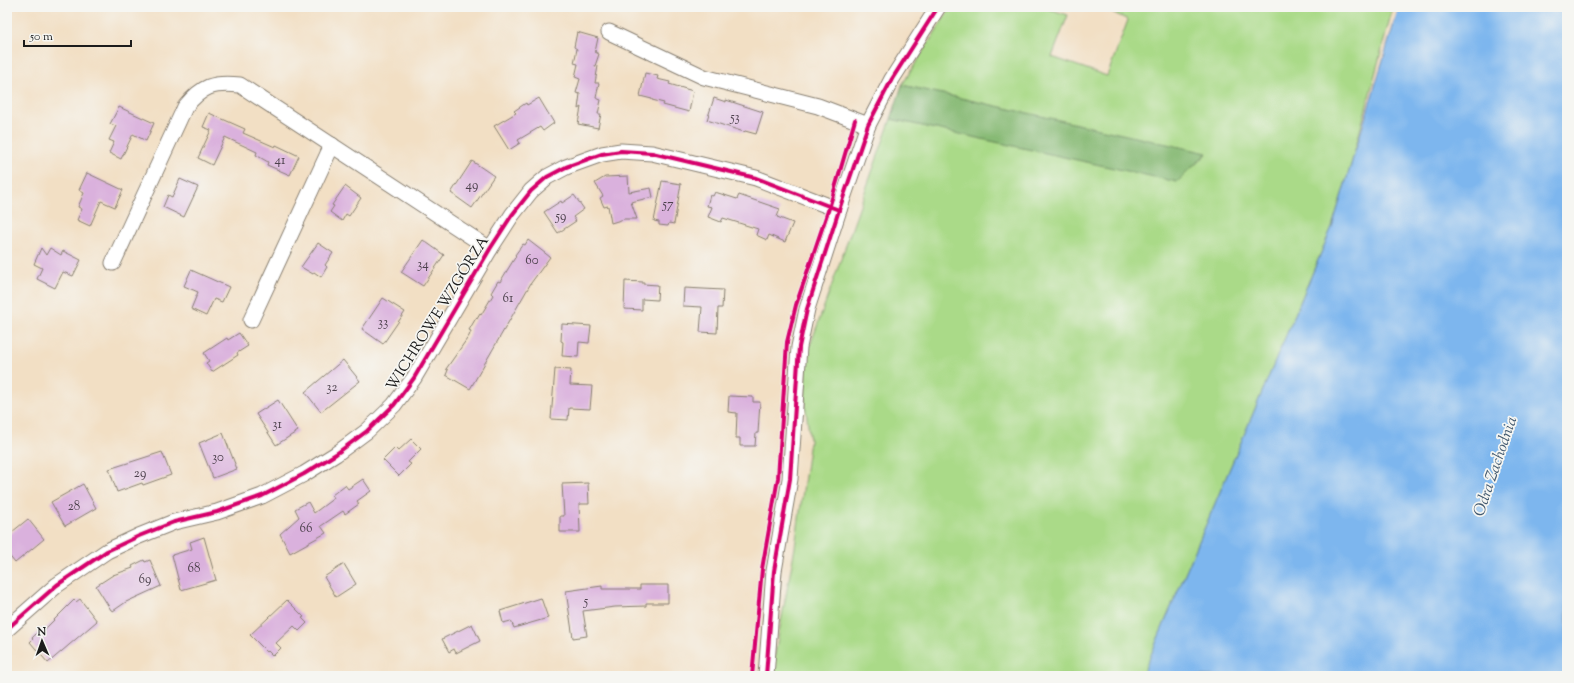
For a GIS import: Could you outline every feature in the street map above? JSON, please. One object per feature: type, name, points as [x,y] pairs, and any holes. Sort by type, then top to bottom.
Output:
[{"type":"street","points":[[766,676],[774,571],[790,479],[799,347],[807,309],[868,125],[892,79],[938,7]]},
{"type":"street","points":[[609,32],[704,77],[818,106],[868,125]]},
{"type":"street","name":"WICHROWE WZGÓRZA","points":[[113,263],[185,107],[194,95],[207,87],[222,83],[240,85],[490,249]]},
{"type":"street","points":[[251,320],[332,145]]},
{"type":"street","name":"WICHROWE WZGÓRZA","points":[[7,629],[57,585],[107,551],[174,522],[217,512],[262,496],[304,474],[336,454],[367,431],[394,405],[414,378],[490,249],[512,215],[531,191],[547,177],[566,167],[586,159],[621,150],[652,154],[756,178],[839,210]]},
{"type":"green space","points":[[951,7],[1043,7],[1068,15],[1052,57],[1107,76],[1128,20],[1112,12],[1114,7],[1393,7],[1352,161],[1332,227],[1142,676],[772,676],[795,547],[810,441],[805,402],[806,357],[891,119],[1177,181],[1207,154],[902,85]]},
{"type":"green space","points":[[902,85],[1207,153],[1177,182],[891,119]]},
{"type":"water","name":"Odra Zachodnia","points":[[1399,7],[1567,7],[1567,671],[1564,676],[1142,676],[1332,227]]},
{"type":"building","points":[[577,32],[598,38],[595,52],[599,54],[595,66],[598,66],[595,83],[599,83],[596,98],[601,100],[598,114],[601,114],[598,128],[578,124],[581,107],[578,109],[580,94],[576,93],[580,79],[575,77],[578,64],[574,63],[577,49],[574,47]]},
{"type":"building","points":[[645,73],[658,76],[657,79],[670,82],[669,84],[693,91],[689,112],[663,105],[664,103],[640,96]]},
{"type":"building","points":[[539,98],[554,123],[543,131],[540,127],[518,140],[520,143],[509,150],[494,126],[516,113],[514,111],[526,103],[527,105]]},
{"type":"building","points":[[714,98],[726,102],[726,100],[763,112],[756,134],[744,132],[707,120]]},
{"type":"building","points":[[119,107],[154,123],[146,141],[133,134],[121,159],[109,153],[114,142],[109,140],[116,126],[110,124]]},
{"type":"building","points":[[209,113],[245,129],[243,133],[275,147],[276,145],[299,156],[290,175],[267,165],[268,162],[256,155],[257,152],[225,137],[212,165],[198,158],[211,130],[203,127]]},
{"type":"building","points":[[472,161],[494,176],[472,208],[451,193]]},
{"type":"building","points":[[87,173],[123,190],[115,207],[101,201],[90,226],[77,220],[82,209],[78,207],[84,193],[79,190]]},
{"type":"building","points":[[628,176],[629,192],[651,188],[653,197],[631,202],[637,219],[624,219],[611,223],[608,206],[604,207],[600,198],[603,196],[595,183],[605,177]]},
{"type":"building","points":[[180,179],[198,187],[184,217],[163,207],[168,195],[172,197]]},
{"type":"building","points":[[662,181],[681,184],[674,224],[669,223],[668,226],[659,225],[659,222],[654,221]]},
{"type":"building","points":[[345,186],[361,198],[349,216],[346,214],[342,221],[330,212],[334,206],[332,205]]},
{"type":"building","points":[[715,192],[737,199],[739,195],[780,209],[777,217],[793,223],[785,242],[769,235],[767,240],[756,235],[758,229],[723,218],[721,222],[708,217],[712,207],[707,206],[710,195],[713,196]]},
{"type":"building","points":[[574,195],[584,209],[573,217],[576,221],[558,233],[544,212]]},
{"type":"building","points":[[423,240],[444,255],[423,286],[401,272]]},
{"type":"building","points":[[528,240],[550,257],[531,283],[470,389],[446,375],[448,370],[446,369],[469,336],[471,331],[469,330],[476,318],[477,319],[480,314],[481,315],[493,295],[491,293],[498,281],[500,282],[516,256],[515,255]]},
{"type":"building","points":[[318,243],[333,253],[325,265],[327,267],[321,277],[314,272],[313,274],[301,267]]},
{"type":"building","points":[[41,248],[46,255],[50,248],[61,255],[63,251],[81,260],[73,276],[63,272],[55,288],[37,279],[42,268],[34,264]]},
{"type":"building","points":[[191,270],[229,287],[222,302],[214,299],[206,316],[191,309],[198,292],[184,286]]},
{"type":"building","points":[[625,281],[658,285],[657,300],[642,299],[642,310],[624,309]]},
{"type":"building","points":[[684,288],[723,290],[722,308],[718,308],[717,333],[700,332],[702,307],[683,306]]},
{"type":"building","points":[[383,298],[405,312],[383,344],[362,329]]},
{"type":"building","points":[[562,324],[591,326],[589,343],[579,342],[578,357],[562,356]]},
{"type":"building","points":[[239,333],[248,346],[237,353],[238,355],[212,372],[206,363],[209,361],[204,353],[227,338],[228,340]]},
{"type":"building","points":[[343,360],[360,381],[321,412],[305,392]]},
{"type":"building","points":[[555,369],[571,370],[570,385],[592,386],[590,409],[569,408],[568,420],[551,419]]},
{"type":"building","points":[[729,396],[753,397],[753,402],[760,402],[758,433],[756,433],[755,446],[740,446],[740,438],[736,438],[737,413],[728,412]]},
{"type":"building","points":[[278,400],[298,431],[276,445],[256,414]]},
{"type":"building","points":[[223,433],[237,469],[213,478],[199,443]]},
{"type":"building","points":[[411,439],[421,449],[408,462],[411,464],[399,476],[383,460],[395,448],[398,451]]},
{"type":"building","points":[[162,452],[171,475],[117,492],[109,469]]},
{"type":"building","points":[[363,479],[371,491],[357,501],[359,504],[345,514],[343,511],[321,526],[326,533],[290,553],[280,534],[299,517],[295,509],[308,502],[314,513],[334,498],[332,495],[345,485],[348,489]]},
{"type":"building","points":[[588,483],[589,504],[579,504],[580,532],[560,532],[560,516],[564,516],[562,484]]},
{"type":"building","points":[[83,484],[96,508],[65,526],[51,502]]},
{"type":"building","points":[[28,519],[44,539],[15,563],[7,553],[7,536]]},
{"type":"building","points":[[204,537],[216,580],[181,590],[172,555],[192,549],[190,542]]},
{"type":"building","points":[[144,560],[145,562],[150,560],[161,586],[126,602],[113,611],[111,610],[96,586],[113,575],[133,568],[132,566]]},
{"type":"building","points":[[344,564],[356,584],[336,597],[324,577]]},
{"type":"building","points":[[640,585],[668,585],[668,603],[646,603],[646,606],[615,607],[583,611],[587,636],[573,638],[566,591],[602,586],[602,589],[640,589]]},
{"type":"building","points":[[541,598],[548,618],[514,628],[511,621],[503,623],[500,611]]},
{"type":"building","points":[[80,599],[97,621],[48,663],[30,642],[33,639],[32,638],[42,628],[44,630],[74,600],[76,602]]},
{"type":"building","points":[[287,600],[304,617],[302,618],[307,623],[299,631],[294,626],[276,643],[281,648],[273,656],[250,635]]},
{"type":"building","points":[[472,624],[480,641],[456,653],[454,649],[449,652],[442,639]]},
{"type":"cycle path","points":[[766,676],[774,571],[790,479],[799,347],[807,309],[868,125],[892,79],[938,7]]},
{"type":"cycle path","points":[[752,676],[762,569],[778,478],[787,342],[796,305],[830,205],[855,120]]},
{"type":"cycle path","points":[[7,629],[57,585],[107,551],[174,522],[217,512],[262,496],[304,474],[336,454],[367,431],[394,405],[414,378],[490,249],[512,215],[531,191],[547,177],[566,167],[602,154],[621,151],[652,153],[756,178],[839,210]]}]
